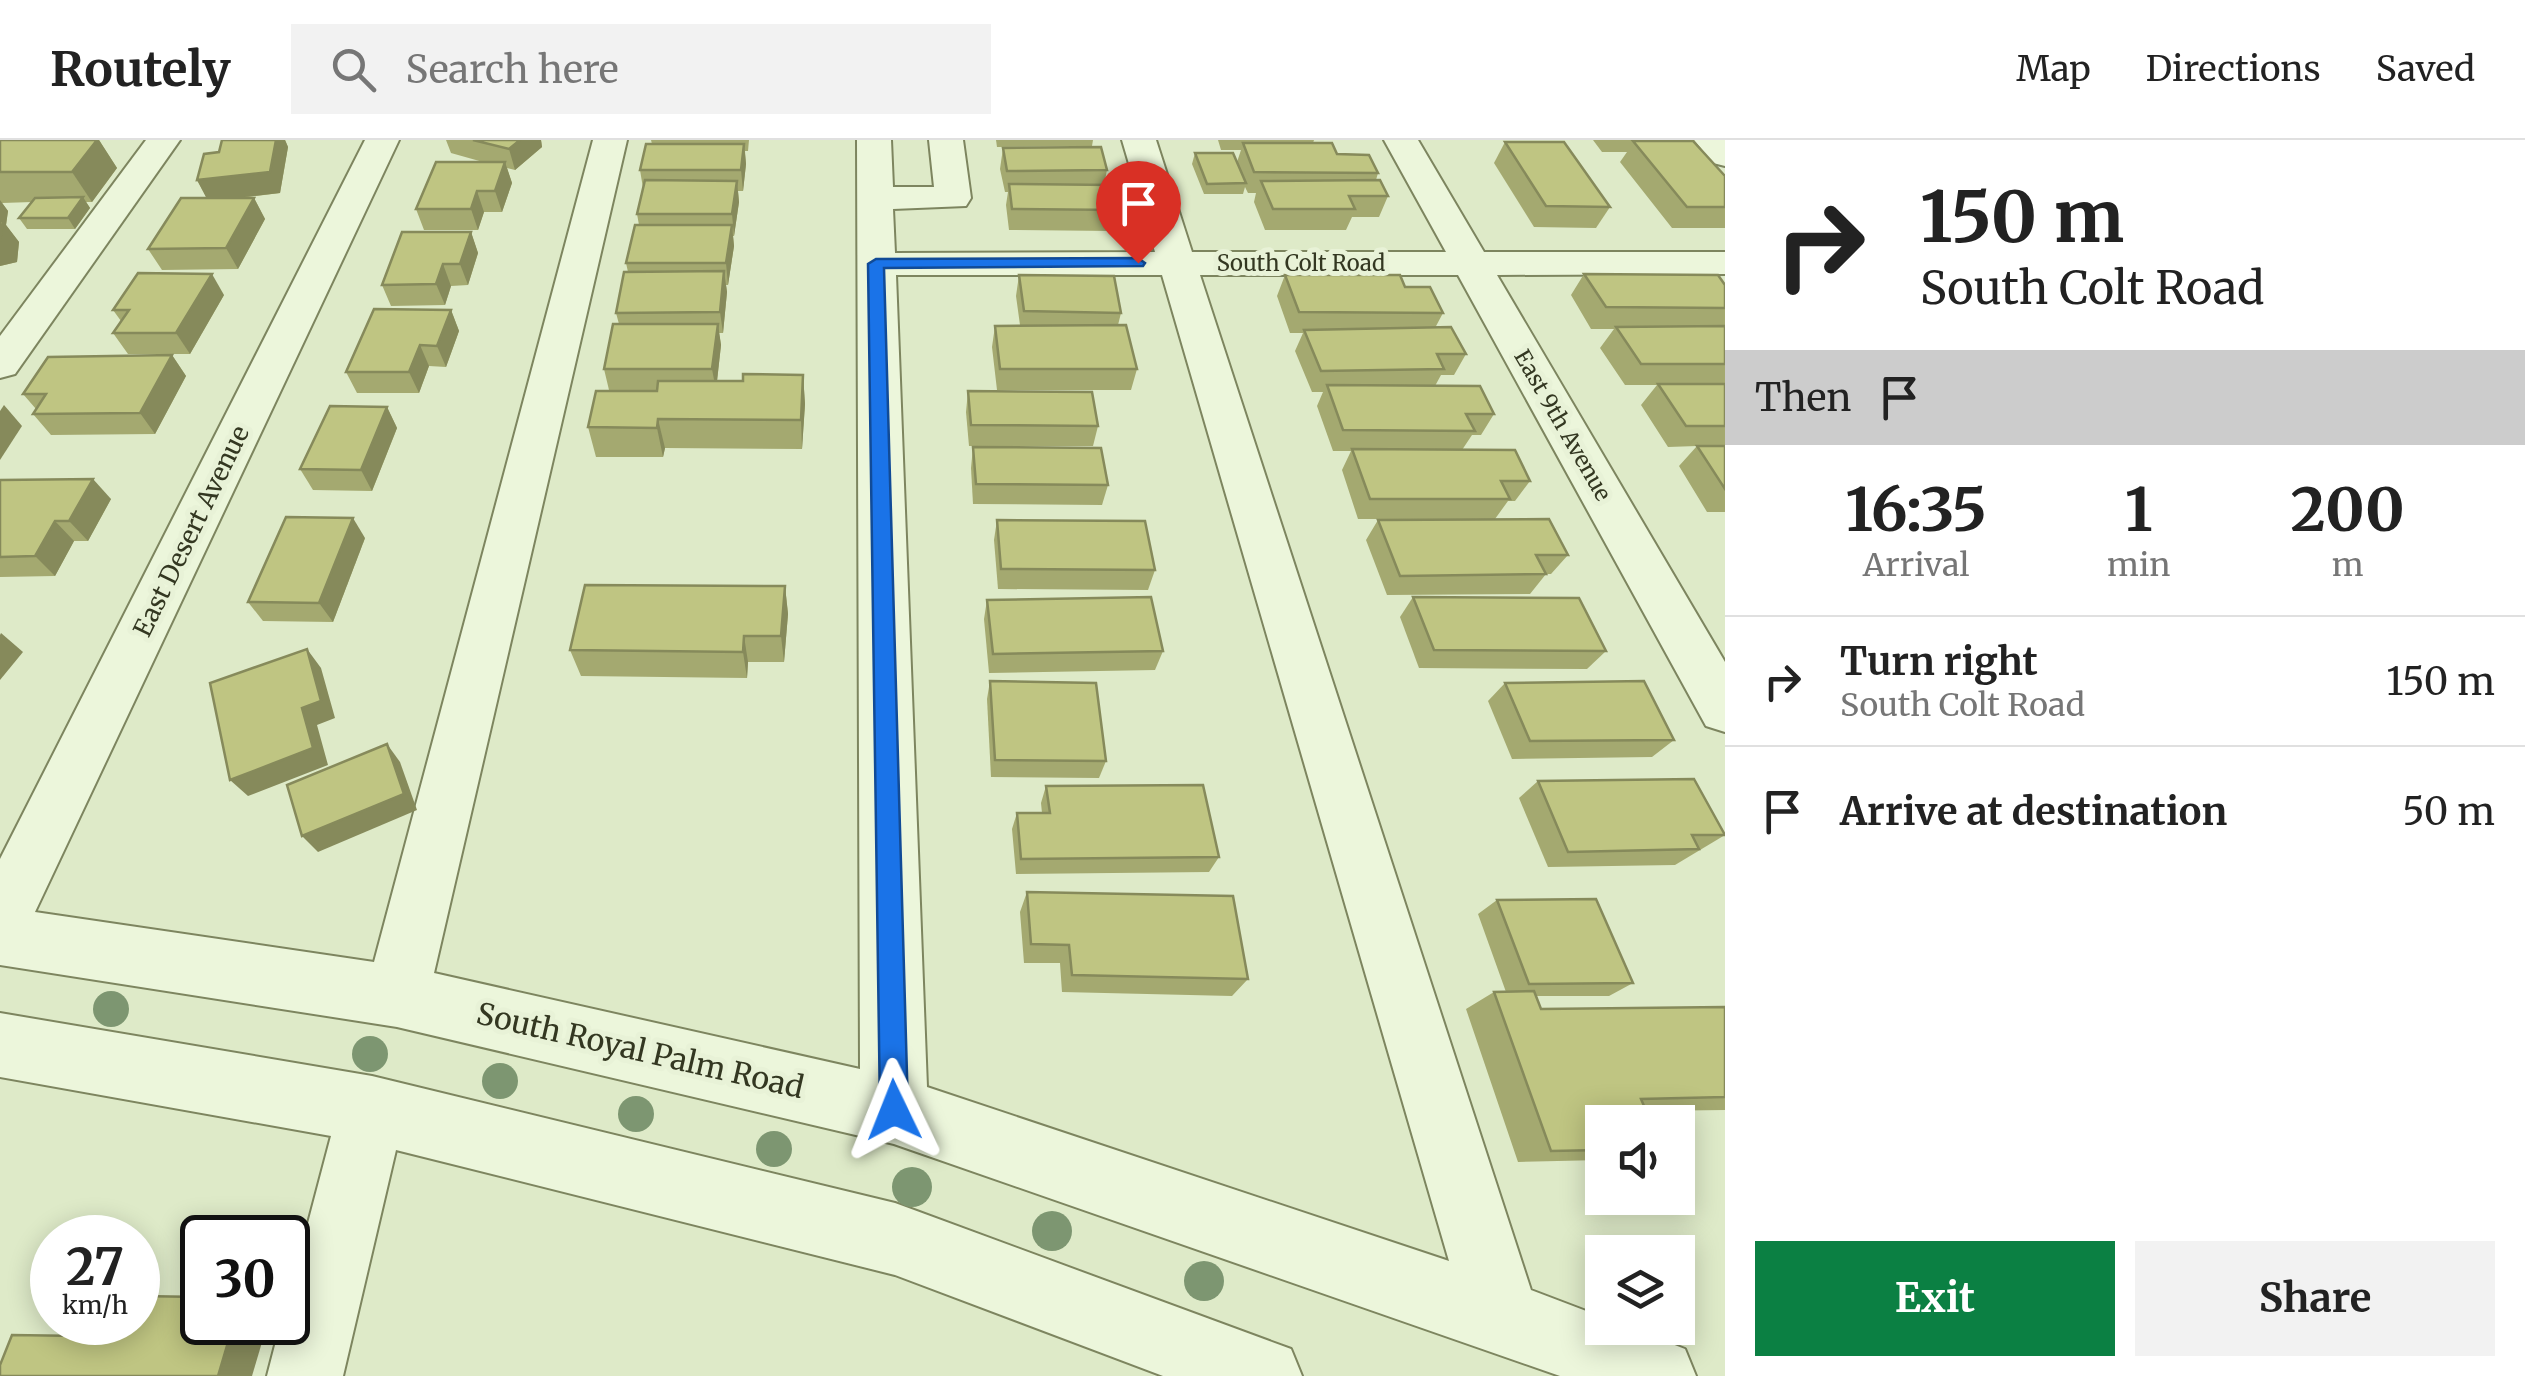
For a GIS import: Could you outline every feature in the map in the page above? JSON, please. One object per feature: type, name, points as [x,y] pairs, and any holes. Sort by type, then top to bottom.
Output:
[{"type":"street","points":[[0,365],[163,140]]},
{"type":"street","name":"East Desert Avenue","points":[[0,922],[382,140]]},
{"type":"street","points":[[396,996],[610,140]]},
{"type":"street","points":[[874,140],[894,1110]]},
{"type":"street","points":[[875,198],[952,198],[946,140]]},
{"type":"street","points":[[1139,140],[1502,1316]]},
{"type":"street","name":"East 9th Avenue","points":[[1401,140],[1725,710]]},
{"type":"street","points":[[1711,140],[1725,156]]},
{"type":"street","name":"South Colt Road","points":[[876,264],[1725,263]]},
{"type":"street","name":"South Royal Palm Road","points":[[0,936],[396,996],[894,1110],[1502,1316],[1658,1376]]},
{"type":"street","points":[[0,1045],[372,1110],[895,1239],[1264,1376]]},
{"type":"street","points":[[305,1376],[372,1110]]},
{"type":"building","points":[[0,140],[97,140],[72,172],[0,172]]},
{"type":"building","points":[[222,140],[276,140],[270,172],[197,180],[204,154],[219,152]]},
{"type":"building","points":[[473,140],[520,140],[509,149]]},
{"type":"building","points":[[1633,141],[1693,141],[1725,176],[1725,207],[1687,207]]},
{"type":"building","points":[[1505,142],[1564,142],[1610,207],[1546,206]]},
{"type":"building","points":[[1243,143],[1332,143],[1337,154],[1369,155],[1378,173],[1254,172]]},
{"type":"building","points":[[646,144],[744,144],[741,170],[640,170]]},
{"type":"building","points":[[1101,147],[1107,170],[1007,171],[1003,148]]},
{"type":"building","points":[[1195,153],[1233,153],[1246,183],[1207,184]]},
{"type":"building","points":[[436,162],[505,162],[495,191],[477,191],[471,209],[416,209]]},
{"type":"building","points":[[645,180],[737,181],[732,214],[637,214]]},
{"type":"building","points":[[1380,180],[1388,196],[1349,196],[1355,209],[1273,209],[1261,181]]},
{"type":"building","points":[[1009,184],[1112,185],[1118,210],[1012,209]]},
{"type":"building","points":[[83,197],[68,218],[19,218],[35,198]]},
{"type":"building","points":[[181,198],[254,198],[226,248],[148,249]]},
{"type":"building","points":[[635,225],[732,225],[726,263],[626,263]]},
{"type":"building","points":[[402,232],[471,232],[460,264],[443,264],[436,284],[382,285]]},
{"type":"building","points":[[724,271],[720,312],[616,313],[624,272]]},
{"type":"building","points":[[138,273],[212,274],[176,333],[113,333],[129,310],[113,310]]},
{"type":"building","points":[[1584,274],[1718,275],[1725,285],[1725,308],[1606,307]]},
{"type":"building","points":[[1019,275],[1114,276],[1121,313],[1024,311]]},
{"type":"building","points":[[1285,275],[1400,275],[1405,287],[1430,287],[1443,313],[1299,312]]},
{"type":"building","points":[[374,309],[451,310],[437,346],[420,345],[409,372],[346,372]]},
{"type":"building","points":[[613,324],[718,324],[712,369],[604,369]]},
{"type":"building","points":[[1126,325],[1137,369],[1000,369],[995,326]]},
{"type":"building","points":[[1725,326],[1725,364],[1641,364],[1616,327]]},
{"type":"building","points":[[1451,327],[1466,354],[1437,354],[1444,369],[1321,371],[1304,330]]},
{"type":"building","points":[[172,355],[140,413],[33,414],[46,394],[23,394],[48,357]]},
{"type":"building","points":[[743,374],[803,375],[801,420],[658,419],[657,428],[588,427],[596,391],[657,391],[658,381],[743,381]]},
{"type":"building","points":[[1658,384],[1725,384],[1725,426],[1686,426]]},
{"type":"building","points":[[1327,385],[1480,386],[1494,414],[1466,414],[1475,431],[1343,430]]},
{"type":"building","points":[[968,391],[1092,392],[1098,426],[971,425]]},
{"type":"building","points":[[330,406],[387,407],[361,470],[300,469]]},
{"type":"building","points":[[1697,446],[1725,446],[1725,489]]},
{"type":"building","points":[[973,447],[1101,448],[1108,485],[976,484]]},
{"type":"building","points":[[1352,449],[1515,450],[1530,481],[1501,481],[1510,499],[1370,499]]},
{"type":"building","points":[[93,479],[69,521],[55,521],[35,556],[0,557],[0,480]]},
{"type":"building","points":[[286,517],[353,518],[319,603],[248,602]]},
{"type":"building","points":[[1549,519],[1568,555],[1536,555],[1546,574],[1400,576],[1378,520]]},
{"type":"building","points":[[997,520],[1145,521],[1155,570],[1001,569]]},
{"type":"building","points":[[585,585],[785,586],[781,636],[744,636],[743,652],[570,650]]},
{"type":"building","points":[[1151,597],[1163,651],[993,654],[987,600]]},
{"type":"building","points":[[1413,597],[1579,598],[1606,651],[1434,650]]},
{"type":"building","points":[[307,649],[321,701],[302,708],[313,748],[230,780],[210,683]]},
{"type":"building","points":[[990,681],[1096,683],[1106,761],[995,760]]},
{"type":"building","points":[[1644,681],[1674,740],[1530,741],[1505,683]]},
{"type":"building","points":[[387,744],[404,794],[302,836],[287,785]]},
{"type":"building","points":[[1694,779],[1725,835],[1692,835],[1699,849],[1568,852],[1538,781]]},
{"type":"building","points":[[1203,785],[1219,857],[1021,859],[1017,813],[1050,813],[1046,786]]},
{"type":"building","points":[[1027,892],[1233,896],[1248,979],[1072,975],[1069,945],[1031,944]]},
{"type":"building","points":[[1596,899],[1633,983],[1529,984],[1497,900]]},
{"type":"building","points":[[1534,991],[1541,1009],[1725,1007],[1725,1097],[1641,1099],[1644,1105],[1585,1105],[1585,1150],[1551,1151],[1494,992]]},
{"type":"building","points":[[160,1296],[180,1297],[180,1345],[227,1345],[218,1376],[0,1376],[0,1365],[12,1335],[30,1335],[30,1345],[160,1345]]},
{"type":"route","points":[[894,1110],[876,264],[1138,263]]}]
